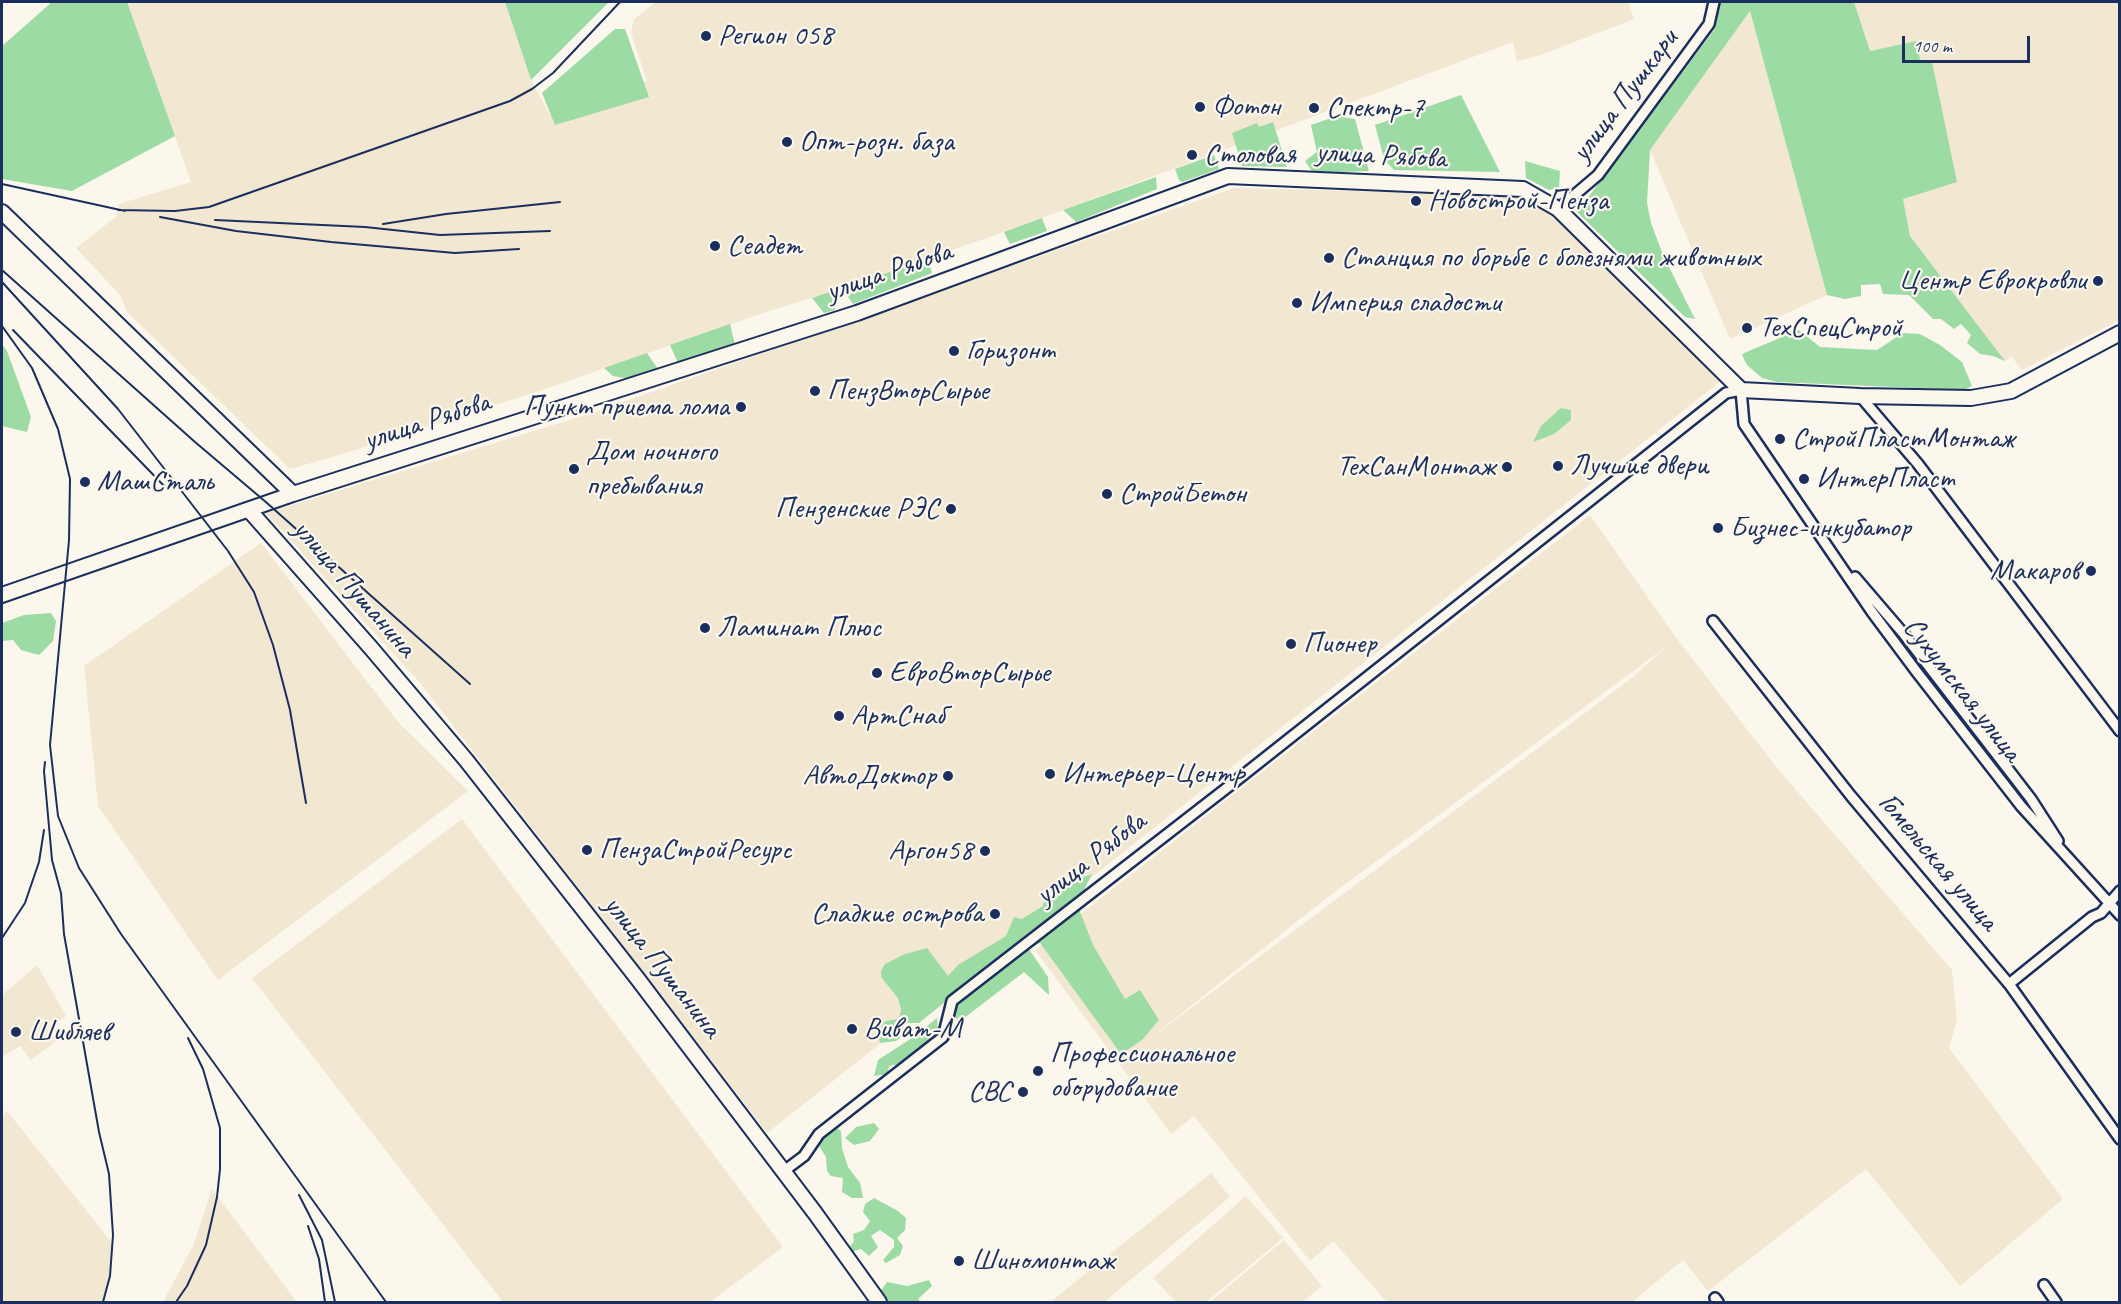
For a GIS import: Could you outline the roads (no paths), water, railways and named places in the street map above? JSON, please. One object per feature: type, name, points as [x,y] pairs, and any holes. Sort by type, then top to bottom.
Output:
[{"type":"street","name":"улица Пушкари","points":[[1558,209],[1598,175],[1605,166],[1709,24],[1714,2]]},
{"type":"street","name":"улица Рябова","points":[[2,595],[293,494],[857,313],[1228,176],[1523,189],[1558,209],[1741,390]]},
{"type":"street","points":[[2,212],[293,494]]},
{"type":"street","name":"улица Рябова","points":[[784,1171],[804,1156],[819,1134],[943,1037],[952,1001],[1237,780],[1726,393],[1741,390],[1860,396],[1971,398],[2011,391],[2120,333]]},
{"type":"street","name":"Сухумская улица","points":[[1741,390],[1744,424],[1832,550],[1903,633],[2031,799],[2064,851],[2120,915]]},
{"type":"street","points":[[1860,396],[1918,464],[2120,731]]},
{"type":"street","name":"улица Пушанина","points":[[249,510],[466,760],[630,969],[784,1171],[879,1302]]},
{"type":"street","name":"Гомельская улица","points":[[1713,621],[1851,796],[2009,984],[2120,1139]]},
{"type":"street","points":[[2009,984],[2092,917],[2101,913],[2120,891]]},
{"type":"street","points":[[2044,1285],[2056,1302]]},
{"type":"railway","points":[[118,210],[175,211],[209,207],[510,101],[532,89],[553,73],[620,2]]},
{"type":"railway","points":[[2,184],[125,211]]},
{"type":"railway","points":[[383,224],[446,214],[560,202]]},
{"type":"railway","points":[[160,217],[236,231],[331,242],[455,253],[519,249]]},
{"type":"railway","points":[[215,220],[365,227],[440,235],[550,231]]},
{"type":"railway","points":[[2,270],[470,684]]},
{"type":"railway","points":[[2,282],[118,409],[228,551],[254,592],[273,645],[290,710],[306,803]]},
{"type":"railway","points":[[2,326],[32,368],[58,429],[70,479],[69,540],[50,745],[58,816],[79,868],[121,934],[386,1302]]},
{"type":"railway","points":[[13,330],[168,490]]},
{"type":"railway","points":[[45,762],[52,860],[61,893],[64,934],[99,1132],[109,1174],[113,1235],[110,1276],[103,1302]]},
{"type":"railway","points":[[2,938],[25,903],[39,862],[44,830]]},
{"type":"railway","points":[[176,1302],[187,1286],[206,1245],[217,1197],[220,1169],[220,1128],[203,1069],[188,1038]]},
{"type":"railway","points":[[299,1195],[322,1240],[335,1302]]},
{"type":"railway","points":[[308,1226],[319,1259],[325,1302]]},
{"type":"place","name":"Регион 058","points":[[706,36]]},
{"type":"place","name":"Фотон","points":[[1200,107]]},
{"type":"place","name":"Спектр-7","points":[[1314,108]]},
{"type":"place","name":"Опт-розн. база","points":[[787,142]]},
{"type":"place","name":"Столовая","points":[[1192,155]]},
{"type":"place","name":"Новострой-Пенза","points":[[1416,201]]},
{"type":"place","name":"Сеадет","points":[[715,246]]},
{"type":"place","name":"Станция по борьбе с болезнями животных","points":[[1329,258]]},
{"type":"place","name":"Центр Еврокровли","points":[[2098,281]]},
{"type":"place","name":"Империя сладости","points":[[1297,303]]},
{"type":"place","name":"ТехСпецСтрой","points":[[1747,328]]},
{"type":"place","name":"Горизонт","points":[[954,351]]},
{"type":"place","name":"ПензВторСырье","points":[[815,391]]},
{"type":"place","name":"Пункт приема лома","points":[[741,407]]},
{"type":"place","name":"СтройПластМонтаж","points":[[1780,439]]},
{"type":"place","name":"Лучшие двери","points":[[1558,466]]},
{"type":"place","name":"ТехСанМонтаж","points":[[1507,467]]},
{"type":"place","name":"Дом ночного пребывания","points":[[574,469]]},
{"type":"place","name":"ИнтерПласт","points":[[1804,479]]},
{"type":"place","name":"МашСталь","points":[[85,482]]},
{"type":"place","name":"СтройБетон","points":[[1107,494]]},
{"type":"place","name":"Пензенские РЭС","points":[[951,509]]},
{"type":"place","name":"Бизнес-инкубатор","points":[[1718,528]]},
{"type":"place","name":"Макаров","points":[[2091,571]]},
{"type":"place","name":"Ламинат Плюс","points":[[705,628]]},
{"type":"place","name":"Пионер","points":[[1291,644]]},
{"type":"place","name":"ЕвроВторСырье","points":[[877,673]]},
{"type":"place","name":"АртСнаб","points":[[839,716]]},
{"type":"place","name":"Интерьер-Центр","points":[[1050,774]]},
{"type":"place","name":"АвтоДоктор","points":[[948,776]]},
{"type":"place","name":"ПензаСтройРесурс","points":[[587,850]]},
{"type":"place","name":"Аргон58","points":[[985,851]]},
{"type":"place","name":"Сладкие острова","points":[[995,914]]},
{"type":"place","name":"Виват-М","points":[[852,1029]]},
{"type":"place","name":"Шибляев","points":[[16,1032]]},
{"type":"place","name":"Профессиональное оборудование","points":[[1038,1071]]},
{"type":"place","name":"СВС","points":[[1023,1092]]},
{"type":"place","name":"Шиномонтаж","points":[[959,1261]]}]
